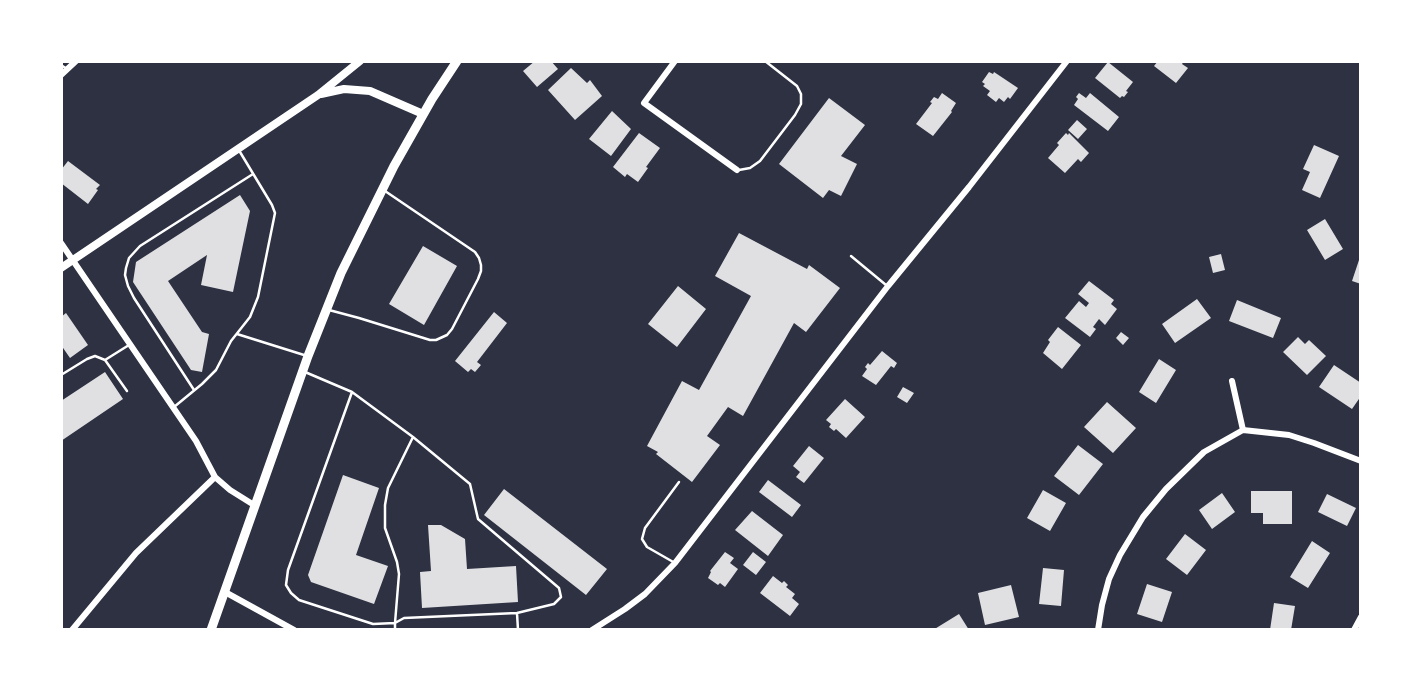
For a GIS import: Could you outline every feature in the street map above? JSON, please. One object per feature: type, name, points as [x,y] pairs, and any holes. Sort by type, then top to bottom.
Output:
[{"type":"main road","points":[[211,630],[302,371],[341,273],[423,114],[457,61]]},
{"type":"street","points":[[61,75],[64,67],[76,61]]},
{"type":"street","points":[[61,268],[318,95],[360,61]]},
{"type":"street","points":[[675,61],[644,103],[737,170]]},
{"type":"street","points":[[592,630],[645,594],[676,563],[888,286],[1067,61]]},
{"type":"street","points":[[318,95],[344,89],[370,91],[423,114]]},
{"type":"street","points":[[61,243],[196,441],[215,477],[254,505]]},
{"type":"street","points":[[1232,381],[1243,430]]},
{"type":"street","points":[[1098,630],[1109,579],[1120,555],[1143,517],[1166,489],[1204,452],[1243,430],[1289,435],[1361,461]]},
{"type":"street","points":[[72,630],[136,554],[215,477]]},
{"type":"street","points":[[225,592],[294,630]]},
{"type":"street","points":[[1354,630],[1361,617]]},
{"type":"lane","points":[[737,170],[755,165],[795,115],[802,99],[797,86],[765,61]]},
{"type":"lane","points":[[173,407],[216,370],[231,341],[255,307],[275,213],[238,149]]},
{"type":"lane","points":[[194,390],[134,298],[125,275],[126,268],[132,253],[139,246],[253,174]]},
{"type":"lane","points":[[326,310],[436,340],[447,335],[452,329],[478,279],[481,265],[475,252],[383,189]]},
{"type":"lane","points":[[851,256],[888,286]]},
{"type":"lane","points":[[236,334],[308,356]]},
{"type":"lane","points":[[105,360],[130,344]]},
{"type":"lane","points":[[61,375],[92,357],[105,360],[127,391]]},
{"type":"lane","points":[[302,371],[352,392],[470,484],[478,519],[559,589],[561,597],[554,604],[517,613],[404,618],[395,623],[373,624],[299,600],[291,593],[286,585],[288,570],[352,392]]},
{"type":"lane","points":[[395,630],[399,574],[386,528],[385,505],[388,488],[413,437]]},
{"type":"lane","points":[[676,563],[647,547],[642,538],[645,528],[679,481]]},
{"type":"lane","points":[[517,613],[518,630]]},
{"type":"building","points":[[535,61],[551,61],[558,69],[537,87],[523,71]]},
{"type":"building","points":[[1158,61],[1184,61],[1182,64],[1188,68],[1176,83],[1154,66]]},
{"type":"building","points":[[1108,62],[1133,82],[1124,97],[1120,98],[1095,78]]},
{"type":"building","points":[[571,68],[587,83],[590,80],[602,96],[575,120],[548,90]]},
{"type":"building","points":[[989,72],[994,72],[1018,88],[1010,99],[1008,97],[1004,102],[999,98],[996,102],[987,95],[990,91],[982,82]]},
{"type":"building","points":[[942,93],[956,103],[933,136],[916,124],[934,97],[938,99]]},
{"type":"building","points":[[1079,93],[1086,98],[1090,93],[1119,117],[1108,131],[1074,105]]},
{"type":"building","points":[[829,98],[865,125],[841,156],[857,164],[841,196],[829,190],[823,198],[779,164]]},
{"type":"building","points":[[612,111],[631,129],[611,156],[589,139]]},
{"type":"building","points":[[1077,120],[1087,129],[1078,139],[1068,130]]},
{"type":"building","points":[[639,133],[660,148],[638,182],[627,174],[625,177],[613,167]]},
{"type":"building","points":[[1066,133],[1089,153],[1081,162],[1078,159],[1065,173],[1048,158]]},
{"type":"building","points":[[1314,145],[1339,156],[1320,198],[1302,190],[1310,172],[1303,169]]},
{"type":"building","points":[[68,161],[100,185],[88,204],[61,183],[61,170]]},
{"type":"building","points":[[240,195],[250,211],[233,292],[201,285],[207,255],[168,281],[202,332],[209,334],[202,372],[191,370],[133,282],[136,262]]},
{"type":"building","points":[[1325,219],[1343,249],[1325,260],[1307,230]]},
{"type":"building","points":[[739,233],[807,269],[809,265],[840,288],[806,332],[794,323],[743,416],[728,407],[707,436],[720,445],[692,482],[656,454],[658,452],[647,446],[682,381],[699,390],[751,296],[715,276]]},
{"type":"building","points":[[423,246],[457,266],[424,325],[389,304]]},
{"type":"building","points":[[1221,254],[1225,270],[1213,273],[1209,257]]},
{"type":"building","points":[[1359,260],[1361,261],[1361,284],[1352,281]]},
{"type":"building","points":[[1089,281],[1114,300],[1111,304],[1117,309],[1105,325],[1099,319],[1090,337],[1065,318],[1079,301],[1086,307],[1089,303],[1078,294]]},
{"type":"building","points":[[678,286],[706,309],[677,347],[648,324]]},
{"type":"building","points":[[1197,299],[1211,318],[1175,343],[1162,324]]},
{"type":"building","points":[[1237,300],[1281,318],[1273,338],[1229,321]]},
{"type":"building","points":[[494,312],[507,323],[477,362],[481,365],[475,372],[471,369],[468,372],[455,361]]},
{"type":"building","points":[[66,313],[88,345],[70,358],[61,345],[61,317]]},
{"type":"building","points":[[1058,327],[1081,345],[1062,369],[1043,353],[1050,342],[1048,340]]},
{"type":"building","points":[[1121,332],[1129,338],[1123,345],[1116,338]]},
{"type":"building","points":[[1298,337],[1305,344],[1309,340],[1326,356],[1307,375],[1283,352]]},
{"type":"building","points":[[882,351],[897,363],[894,368],[891,366],[876,385],[862,376],[868,363],[870,365]]},
{"type":"building","points":[[1159,359],[1176,370],[1156,403],[1139,392]]},
{"type":"building","points":[[1334,365],[1361,383],[1361,396],[1352,409],[1319,387]]},
{"type":"building","points":[[105,372],[123,399],[61,441],[61,401]]},
{"type":"building","points":[[903,387],[914,393],[907,403],[897,397]]},
{"type":"building","points":[[845,399],[865,417],[846,438],[836,429],[834,431],[829,427],[831,424],[826,420]]},
{"type":"building","points":[[1107,402],[1136,428],[1113,453],[1084,427]]},
{"type":"building","points":[[1078,445],[1103,464],[1079,495],[1054,476]]},
{"type":"building","points":[[809,446],[824,458],[804,483],[796,477],[800,472],[793,466]]},
{"type":"building","points":[[343,475],[379,488],[356,555],[388,566],[374,604],[311,582],[308,575]]},
{"type":"building","points":[[768,480],[801,505],[792,517],[759,492]]},
{"type":"building","points":[[504,489],[607,569],[586,595],[484,515]]},
{"type":"building","points":[[1043,490],[1066,503],[1050,531],[1027,518]]},
{"type":"building","points":[[1251,491],[1292,491],[1292,524],[1263,524],[1263,513],[1251,513]]},
{"type":"building","points":[[1222,493],[1235,512],[1212,529],[1199,510]]},
{"type":"building","points":[[1327,494],[1356,508],[1347,526],[1318,512]]},
{"type":"building","points":[[752,511],[783,535],[768,556],[735,530]]},
{"type":"building","points":[[428,525],[441,525],[465,539],[467,569],[516,566],[518,602],[422,608],[420,572],[431,571]]},
{"type":"building","points":[[1185,534],[1206,550],[1187,575],[1166,559]]},
{"type":"building","points":[[1312,541],[1330,553],[1308,588],[1290,577]]},
{"type":"building","points":[[725,552],[734,558],[730,563],[738,569],[725,587],[708,578],[710,571]]},
{"type":"building","points":[[753,552],[766,562],[756,575],[743,565]]},
{"type":"building","points":[[1043,568],[1064,570],[1061,606],[1039,604]]},
{"type":"building","points":[[773,576],[782,583],[784,581],[788,585],[786,587],[795,594],[792,598],[799,604],[790,616],[760,593]]},
{"type":"building","points":[[1147,584],[1172,592],[1162,622],[1137,614]]},
{"type":"building","points":[[1011,585],[1019,617],[985,625],[978,593]]},
{"type":"building","points":[[1274,603],[1295,606],[1291,630],[1270,630]]},
{"type":"building","points":[[959,614],[969,630],[933,630]]}]
